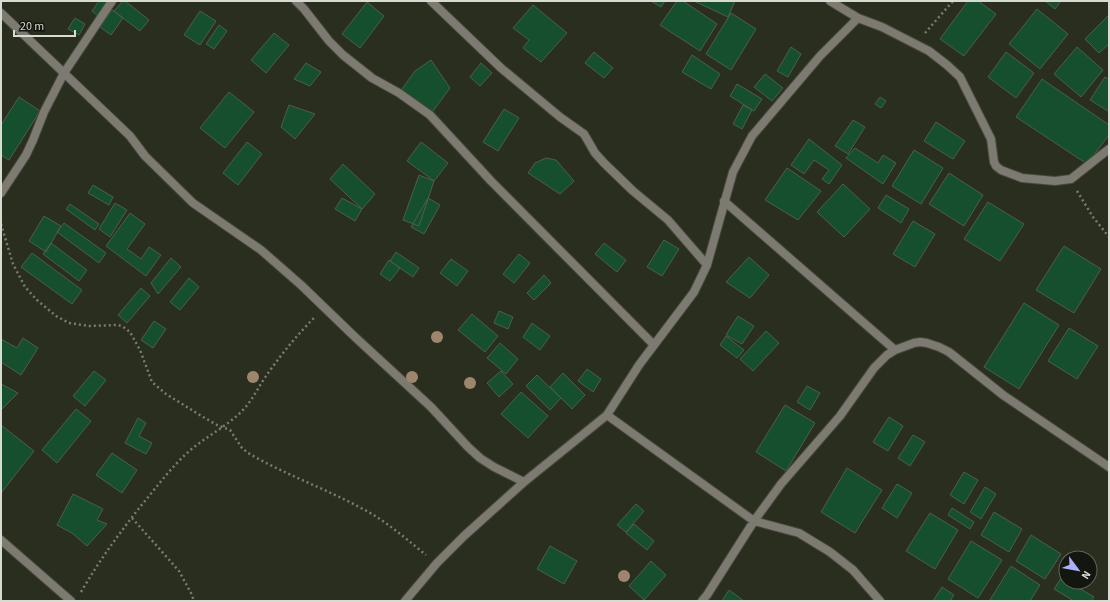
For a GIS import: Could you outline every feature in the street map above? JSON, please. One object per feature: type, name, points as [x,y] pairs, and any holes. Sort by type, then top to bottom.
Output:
[{"type":"street","points":[[1,193],[26,155],[44,112],[64,73],[112,1]]},
{"type":"street","points":[[296,1],[304,9],[328,41],[343,55],[372,78],[399,93],[430,115],[491,181],[654,345]]},
{"type":"street","points":[[431,1],[501,68],[560,117],[584,134],[595,153],[604,163],[633,191],[668,220],[707,265]]},
{"type":"street","points":[[830,1],[858,18],[882,27],[929,51],[960,77],[991,139],[992,157],[996,166],[1001,170],[1022,178],[1055,181],[1071,180],[1109,149]]},
{"type":"street","points":[[1,13],[130,136],[145,156],[193,203],[261,250],[301,285],[431,407],[476,454],[494,467],[524,482]]},
{"type":"street","points":[[405,601],[437,563],[464,536],[524,482],[607,415],[639,365],[694,292],[707,265],[733,172],[752,136],[820,56],[858,18]]},
{"type":"street","points":[[724,201],[895,350]]},
{"type":"street","points":[[702,601],[754,521],[781,484],[840,416],[874,368],[887,355],[895,350],[914,343],[920,342],[939,347],[949,352],[1003,395],[1109,467]]},
{"type":"street","points":[[607,415],[754,521],[799,533],[842,561],[853,570],[880,601]]},
{"type":"street","points":[[1,540],[71,601]]},
{"type":"path","points":[[916,44],[953,1]]},
{"type":"path","points":[[1071,180],[1080,198],[1109,237]]},
{"type":"path","points":[[1,224],[13,264],[25,287],[37,300],[56,316],[69,323],[90,326],[117,324],[122,326],[130,332],[140,350],[152,382],[166,394],[217,425],[230,430],[242,448],[248,453],[363,508],[386,523],[437,563]]},
{"type":"path","points":[[78,595],[120,532],[166,475],[186,454],[241,412],[301,330],[325,308]]},
{"type":"path","points":[[132,518],[179,571],[194,601]]},
{"type":"building","points":[[99,1],[111,1],[99,17],[92,11]]},
{"type":"building","points":[[123,1],[149,20],[140,31],[114,11]]},
{"type":"building","points":[[651,1],[665,1],[661,7]]},
{"type":"building","points":[[677,1],[683,1],[717,24],[700,51],[660,25]]},
{"type":"building","points":[[694,1],[735,1],[728,17]]},
{"type":"building","points":[[968,1],[978,1],[996,14],[964,56],[940,39]]},
{"type":"building","points":[[1045,1],[1061,1],[1055,9]]},
{"type":"building","points":[[367,2],[384,16],[360,48],[342,34]]},
{"type":"building","points":[[533,5],[567,33],[541,62],[523,48],[529,40],[513,28]]},
{"type":"building","points":[[1037,9],[1068,34],[1040,69],[1009,44]]},
{"type":"building","points":[[112,10],[123,18],[111,35],[100,27]]},
{"type":"building","points":[[200,11],[216,21],[200,45],[184,35]]},
{"type":"building","points":[[731,13],[756,29],[731,70],[706,54]]},
{"type":"building","points":[[1109,15],[1109,44],[1099,53],[1085,39]]},
{"type":"building","points":[[75,18],[85,24],[79,35],[68,29]]},
{"type":"building","points":[[219,25],[227,31],[214,49],[206,44]]},
{"type":"building","points":[[274,33],[289,45],[266,73],[251,60]]},
{"type":"building","points":[[791,47],[801,54],[788,77],[777,71]]},
{"type":"building","points":[[1077,47],[1103,70],[1081,97],[1054,74]]},
{"type":"building","points":[[594,52],[613,68],[604,78],[585,63]]},
{"type":"building","points":[[1006,52],[1034,73],[1016,98],[988,77]]},
{"type":"building","points":[[692,55],[720,74],[711,89],[682,72]]},
{"type":"building","points":[[431,60],[450,88],[430,115],[399,93],[415,71]]},
{"type":"building","points":[[306,63],[321,72],[310,86],[294,79]]},
{"type":"building","points":[[481,63],[492,73],[480,86],[470,77]]},
{"type":"building","points":[[765,74],[783,88],[772,101],[754,87]]},
{"type":"building","points":[[1105,77],[1109,79],[1108,111],[1090,100]]},
{"type":"building","points":[[1042,79],[1109,125],[1109,135],[1087,164],[1016,117]]},
{"type":"building","points":[[737,84],[762,99],[754,111],[730,96]]},
{"type":"building","points":[[229,92],[254,112],[225,148],[200,128]]},
{"type":"building","points":[[19,97],[40,111],[9,160],[1,155],[1,125]]},
{"type":"building","points":[[880,97],[886,101],[881,108],[875,104]]},
{"type":"building","points":[[289,105],[315,114],[295,139],[281,127]]},
{"type":"building","points":[[743,105],[752,110],[742,129],[733,124]]},
{"type":"building","points":[[504,109],[519,118],[498,151],[483,142]]},
{"type":"building","points":[[853,120],[865,127],[848,154],[835,146]]},
{"type":"building","points":[[936,122],[965,141],[953,159],[924,141]]},
{"type":"building","points":[[809,139],[842,165],[829,184],[822,179],[829,170],[814,160],[804,174],[791,165]]},
{"type":"building","points":[[247,142],[262,154],[238,185],[223,173]]},
{"type":"building","points":[[421,142],[448,163],[434,181],[407,161]]},
{"type":"building","points":[[855,148],[878,163],[883,155],[896,163],[883,184],[846,158]]},
{"type":"building","points":[[914,150],[943,168],[921,204],[892,186]]},
{"type":"building","points":[[546,158],[556,160],[574,181],[560,194],[528,173],[535,163]]},
{"type":"building","points":[[343,164],[375,194],[362,209],[330,179]]},
{"type":"building","points":[[787,168],[821,191],[798,220],[765,200]]},
{"type":"building","points":[[949,173],[983,195],[964,226],[929,204]]},
{"type":"building","points":[[419,175],[434,181],[419,226],[403,220]]},
{"type":"building","points":[[843,184],[870,209],[844,237],[817,212]]},
{"type":"building","points":[[93,185],[113,197],[109,205],[88,193]]},
{"type":"building","points":[[886,195],[909,209],[901,223],[878,208]]},
{"type":"building","points":[[342,198],[362,209],[355,221],[335,209]]},
{"type":"building","points":[[428,198],[440,205],[424,234],[411,227]]},
{"type":"building","points":[[988,202],[1024,224],[1000,261],[964,239]]},
{"type":"building","points":[[115,203],[127,210],[110,237],[99,229]]},
{"type":"building","points":[[70,204],[99,224],[95,230],[66,209]]},
{"type":"building","points":[[130,213],[145,224],[127,249],[141,259],[149,247],[161,255],[146,276],[106,246]]},
{"type":"building","points":[[44,216],[61,226],[46,252],[29,241]]},
{"type":"building","points":[[913,221],[935,234],[915,267],[893,254]]},
{"type":"building","points":[[64,223],[106,253],[99,263],[57,232]]},
{"type":"building","points":[[664,240],[679,249],[662,276],[647,267]]},
{"type":"building","points":[[51,243],[87,270],[79,281],[43,254]]},
{"type":"building","points":[[604,243],[626,260],[617,272],[595,254]]},
{"type":"building","points":[[1064,246],[1101,269],[1074,313],[1036,290]]},
{"type":"building","points":[[396,252],[419,268],[413,277],[390,261]]},
{"type":"building","points":[[32,253],[82,290],[72,304],[21,267]]},
{"type":"building","points":[[519,254],[530,263],[514,283],[503,274]]},
{"type":"building","points":[[749,257],[769,275],[750,298],[726,282]]},
{"type":"building","points":[[171,258],[181,267],[158,294],[151,283]]},
{"type":"building","points":[[451,259],[468,271],[457,286],[440,273]]},
{"type":"building","points":[[389,260],[400,268],[390,281],[380,274]]},
{"type":"building","points":[[544,275],[551,283],[534,300],[527,293]]},
{"type":"building","points":[[189,278],[199,287],[180,310],[170,302]]},
{"type":"building","points":[[141,288],[150,296],[127,323],[118,315]]},
{"type":"building","points":[[1024,303],[1059,325],[1019,389],[984,367]]},
{"type":"building","points":[[499,311],[513,317],[508,329],[494,323]]},
{"type":"building","points":[[472,314],[498,336],[485,352],[458,330]]},
{"type":"building","points":[[738,316],[754,326],[742,344],[726,335]]},
{"type":"building","points":[[154,321],[166,329],[153,348],[141,340]]},
{"type":"building","points":[[532,323],[550,336],[540,350],[523,337]]},
{"type":"building","points":[[1069,328],[1098,346],[1077,379],[1048,361]]},
{"type":"building","points":[[766,331],[779,343],[753,371],[740,359]]},
{"type":"building","points":[[726,336],[744,350],[737,358],[720,345]]},
{"type":"building","points":[[23,338],[38,348],[21,375],[1,362],[1,339],[17,348]]},
{"type":"building","points":[[500,343],[518,359],[506,374],[487,358]]},
{"type":"building","points":[[587,369],[601,379],[593,392],[578,381]]},
{"type":"building","points":[[94,371],[106,380],[85,406],[73,396]]},
{"type":"building","points":[[501,371],[513,384],[499,397],[487,383]]},
{"type":"building","points":[[563,373],[585,395],[572,409],[550,387]]},
{"type":"building","points":[[537,375],[561,398],[550,410],[526,386]]},
{"type":"building","points":[[1,384],[18,393],[1,410]]},
{"type":"building","points":[[807,386],[820,393],[810,410],[797,402]]},
{"type":"building","points":[[521,392],[548,416],[528,438],[501,414]]},
{"type":"building","points":[[785,405],[815,423],[786,471],[756,452]]},
{"type":"building","points":[[76,409],[91,421],[57,463],[42,450]]},
{"type":"building","points":[[889,417],[903,426],[888,451],[873,442]]},
{"type":"building","points":[[138,418],[146,423],[139,436],[152,443],[146,454],[125,443]]},
{"type":"building","points":[[1,425],[34,451],[1,493]]},
{"type":"building","points":[[913,435],[925,442],[910,466],[898,458]]},
{"type":"building","points":[[112,453],[137,470],[122,493],[96,475]]},
{"type":"building","points":[[847,468],[882,490],[855,533],[821,512]]},
{"type":"building","points":[[964,472],[978,480],[964,504],[950,495]]},
{"type":"building","points":[[897,484],[912,493],[897,518],[882,508]]},
{"type":"building","points":[[985,487],[996,494],[981,519],[970,512]]},
{"type":"building","points":[[73,494],[103,509],[97,520],[107,524],[87,546],[72,533],[57,525]]},
{"type":"building","points":[[636,504],[644,511],[626,532],[617,525]]},
{"type":"building","points":[[952,508],[974,522],[970,529],[948,515]]},
{"type":"building","points":[[994,512],[1022,529],[1009,552],[981,535]]},
{"type":"building","points":[[930,513],[958,530],[935,569],[906,551]]},
{"type":"building","points":[[634,524],[654,541],[647,550],[626,533]]},
{"type":"building","points":[[1031,535],[1058,552],[1058,559],[1045,579],[1016,561]]},
{"type":"building","points":[[971,541],[1002,560],[978,598],[948,579]]},
{"type":"building","points":[[550,546],[577,561],[564,584],[537,569]]},
{"type":"building","points":[[651,561],[666,575],[644,600],[629,586]]},
{"type":"building","points":[[1011,566],[1040,585],[1030,601],[990,600]]},
{"type":"building","points":[[1058,583],[1058,590],[1082,590],[1094,597],[1091,601],[1074,601],[1054,589]]},
{"type":"building","points":[[942,587],[954,595],[950,601],[933,601]]},
{"type":"building","points":[[729,590],[744,601],[722,601]]}]
